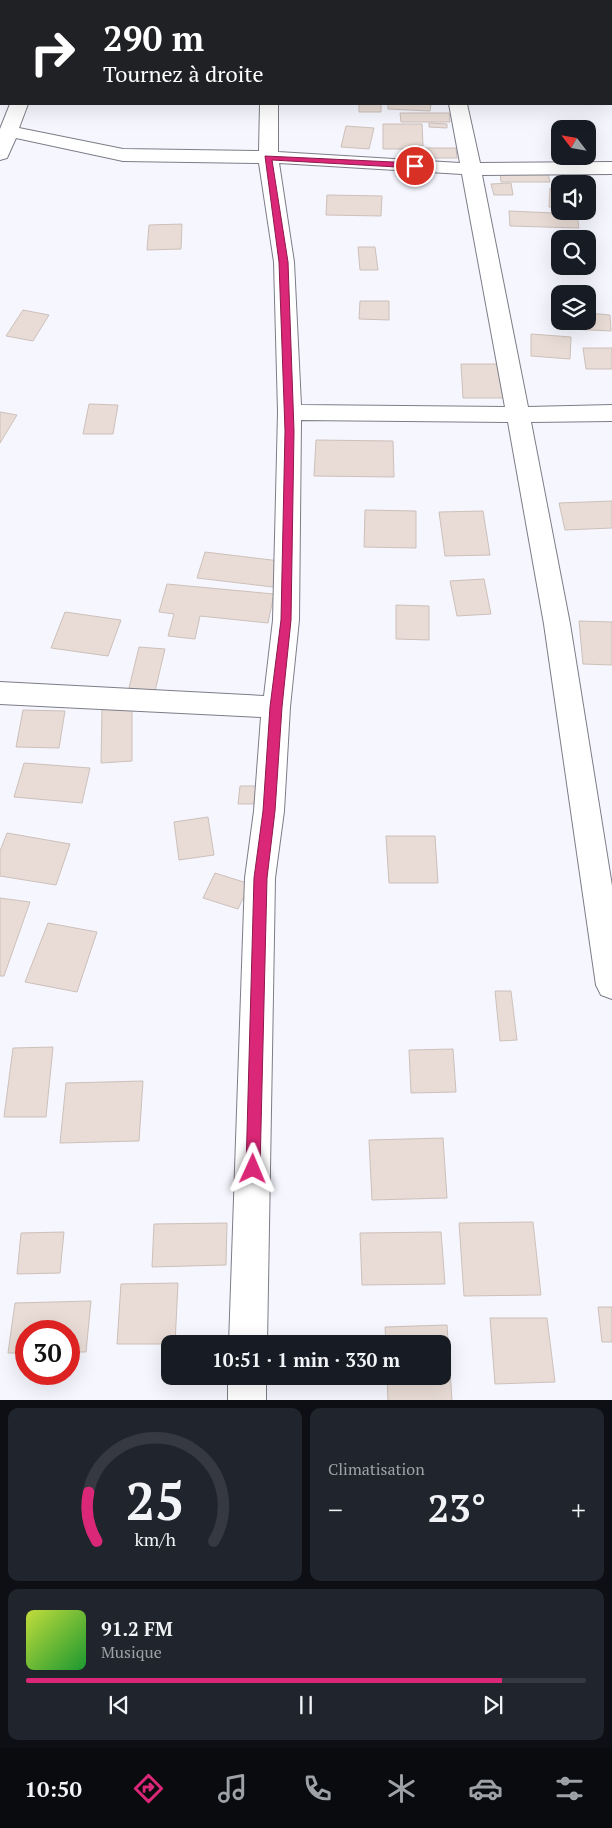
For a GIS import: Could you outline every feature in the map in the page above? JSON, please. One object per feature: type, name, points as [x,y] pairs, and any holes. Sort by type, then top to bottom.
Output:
[{"type":"street","points":[[0,154],[19,105]]},
{"type":"street","points":[[248,1335],[260,878],[269,811],[276,707],[286,620],[290,412],[284,262],[268,157],[269,105]]},
{"type":"street","points":[[458,105],[492,274],[557,624],[612,985]]},
{"type":"street","points":[[9,131],[123,155],[268,157],[470,169],[612,168]]},
{"type":"street","points":[[290,412],[517,416],[612,413]]},
{"type":"street","points":[[0,693],[276,707]]},
{"type":"street","points":[[247,1385],[247,1400]]},
{"type":"building","points":[[359,105],[381,105],[381,112],[359,112]]},
{"type":"building","points":[[388,105],[431,105],[430,111],[388,109]]},
{"type":"building","points":[[400,113],[449,113],[450,122],[401,122]]},
{"type":"building","points":[[429,123],[447,124],[447,128],[429,127]]},
{"type":"building","points":[[383,124],[422,124],[423,146],[411,146],[411,149],[383,149]]},
{"type":"building","points":[[346,126],[374,128],[369,149],[341,147]]},
{"type":"building","points":[[413,148],[456,148],[457,158],[413,158]]},
{"type":"building","points":[[500,173],[548,173],[550,182],[501,182]]},
{"type":"building","points":[[511,183],[513,195],[494,195],[491,184]]},
{"type":"building","points":[[550,188],[551,207],[549,207]]},
{"type":"building","points":[[327,195],[382,196],[381,216],[326,215]]},
{"type":"building","points":[[509,211],[551,213],[551,220],[578,220],[579,228],[510,226]]},
{"type":"building","points":[[182,224],[181,249],[147,250],[149,225]]},
{"type":"building","points":[[358,247],[375,247],[378,270],[360,270]]},
{"type":"building","points":[[360,301],[389,301],[389,320],[359,319]]},
{"type":"building","points":[[23,310],[49,315],[33,341],[6,336]]},
{"type":"building","points":[[596,314],[610,315],[611,331],[590,330],[596,330]]},
{"type":"building","points":[[531,334],[571,337],[570,359],[531,356]]},
{"type":"building","points":[[583,348],[612,348],[612,369],[586,369]]},
{"type":"building","points":[[461,364],[500,364],[504,398],[463,398]]},
{"type":"building","points":[[89,404],[118,405],[113,434],[83,434]]},
{"type":"building","points":[[0,412],[17,415],[0,443]]},
{"type":"building","points":[[316,440],[393,441],[394,477],[314,476]]},
{"type":"building","points":[[612,501],[612,528],[565,530],[559,503]]},
{"type":"building","points":[[365,510],[416,511],[416,548],[364,547]]},
{"type":"building","points":[[483,511],[490,555],[445,556],[439,512]]},
{"type":"building","points":[[205,552],[280,561],[273,587],[197,578]]},
{"type":"building","points":[[484,579],[491,614],[457,616],[450,581]]},
{"type":"building","points":[[167,584],[274,594],[268,623],[200,616],[195,639],[168,636],[174,614],[159,612]]},
{"type":"building","points":[[396,605],[429,606],[429,640],[396,639]]},
{"type":"building","points":[[65,612],[121,620],[108,656],[51,648]]},
{"type":"building","points":[[579,621],[612,622],[612,665],[583,664]]},
{"type":"building","points":[[139,647],[165,649],[155,691],[129,688]]},
{"type":"building","points":[[132,707],[132,761],[101,763],[102,708]]},
{"type":"building","points":[[23,710],[65,711],[59,748],[16,747]]},
{"type":"building","points":[[24,763],[90,768],[82,803],[14,797]]},
{"type":"building","points":[[240,786],[256,786],[254,804],[238,804]]},
{"type":"building","points":[[208,817],[214,855],[179,860],[174,822]]},
{"type":"building","points":[[7,833],[70,844],[56,885],[0,876],[0,851]]},
{"type":"building","points":[[386,836],[435,836],[438,883],[389,883]]},
{"type":"building","points":[[215,873],[250,884],[238,909],[203,898]]},
{"type":"building","points":[[0,898],[30,902],[4,976],[0,976]]},
{"type":"building","points":[[48,923],[97,932],[77,992],[25,982]]},
{"type":"building","points":[[495,991],[511,991],[517,1040],[500,1041]]},
{"type":"building","points":[[53,1047],[46,1117],[4,1117],[13,1048]]},
{"type":"building","points":[[453,1049],[456,1092],[411,1093],[409,1050]]},
{"type":"building","points":[[143,1081],[139,1141],[60,1143],[66,1083]]},
{"type":"building","points":[[443,1138],[447,1198],[372,1200],[369,1140]]},
{"type":"building","points":[[533,1222],[541,1295],[464,1296],[459,1223]]},
{"type":"building","points":[[227,1223],[226,1265],[152,1267],[154,1224]]},
{"type":"building","points":[[64,1232],[60,1273],[17,1274],[21,1233]]},
{"type":"building","points":[[441,1232],[445,1284],[362,1285],[360,1233]]},
{"type":"building","points":[[178,1283],[175,1335],[161,1335],[161,1344],[117,1344],[121,1284]]},
{"type":"building","points":[[91,1301],[86,1352],[80,1352],[80,1320],[15,1320],[15,1353],[8,1353],[15,1303]]},
{"type":"building","points":[[598,1307],[612,1307],[612,1342],[602,1342]]},
{"type":"building","points":[[490,1318],[547,1318],[555,1382],[495,1384]]},
{"type":"building","points":[[447,1325],[448,1335],[385,1335],[385,1327]]},
{"type":"building","points":[[387,1385],[451,1385],[452,1400],[388,1400]]},
{"type":"route","points":[[253,1169],[260,878],[269,811],[276,707],[286,620],[290,431],[284,262],[268,157],[415,166]]}]
